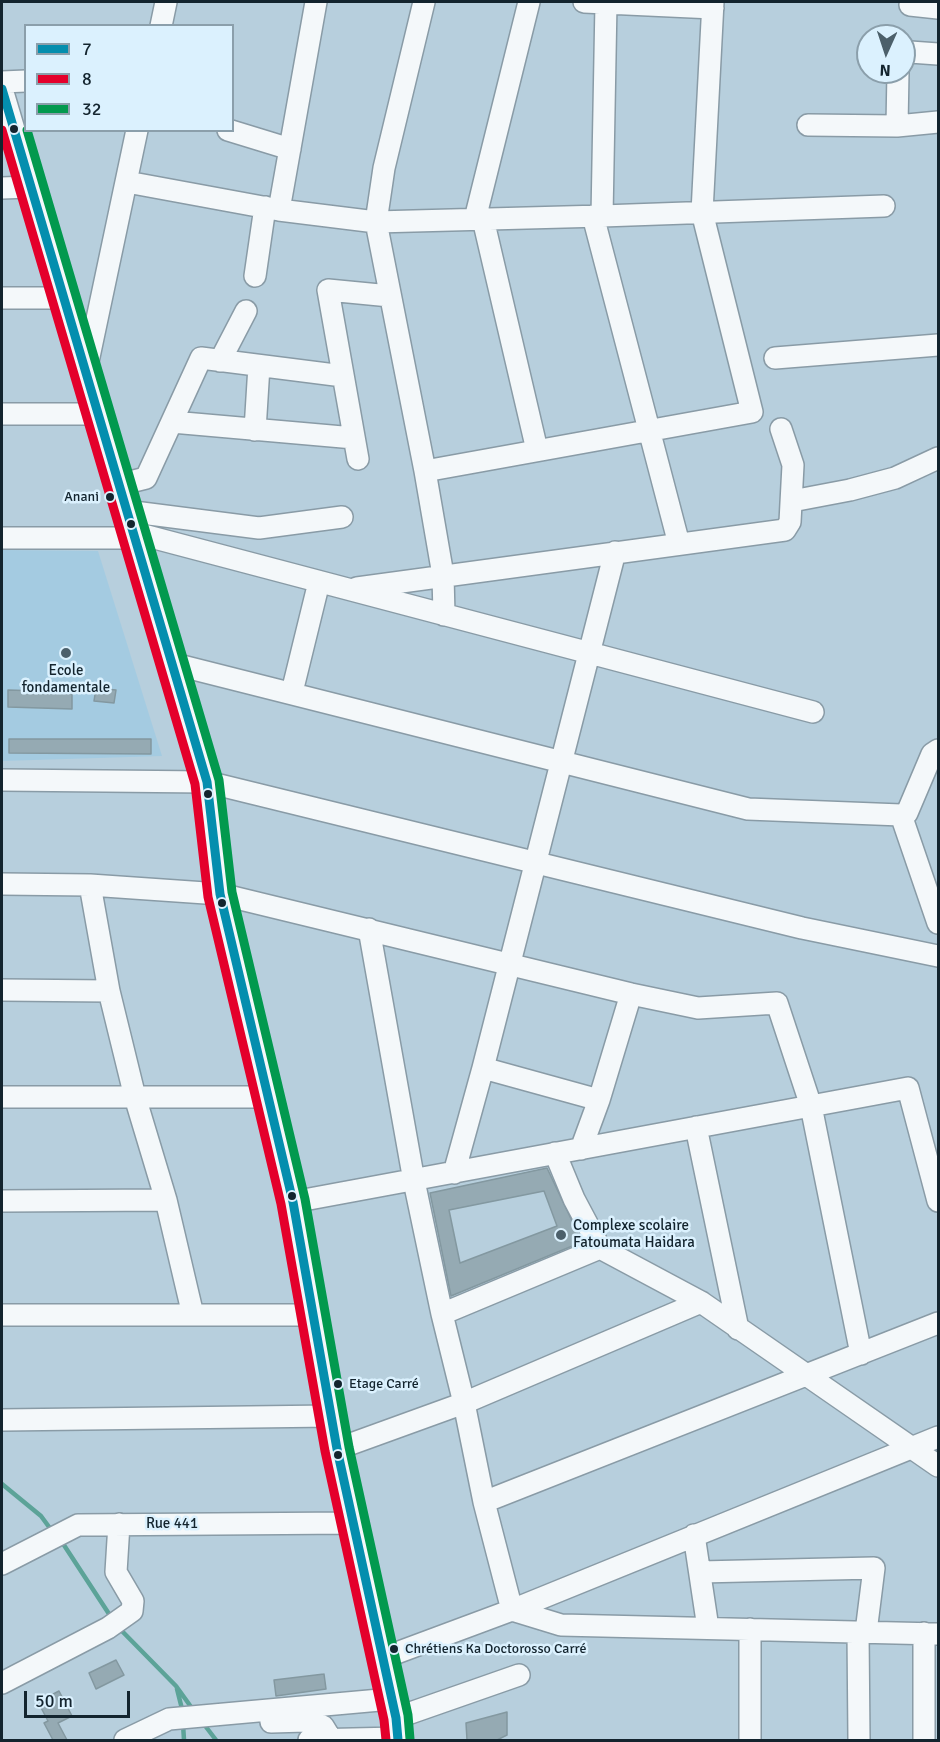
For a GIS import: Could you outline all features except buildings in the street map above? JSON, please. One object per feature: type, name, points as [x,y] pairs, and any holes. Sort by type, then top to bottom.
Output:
[{"type":"street","points":[[161,24],[166,2]]},
{"type":"street","points":[[255,276],[290,149],[316,2]]},
{"type":"street","points":[[424,2],[384,168],[376,222],[443,575],[444,615]]},
{"type":"street","points":[[529,2],[479,219],[537,450]]},
{"type":"street","points":[[425,471],[752,412],[702,212],[713,5],[584,2]]},
{"type":"street","points":[[606,3],[598,216],[679,544]]},
{"type":"street","points":[[910,5],[939,8]]},
{"type":"street","points":[[916,52],[939,54]]},
{"type":"street","points":[[2,82],[24,81]]},
{"type":"street","points":[[897,126],[898,84]]},
{"type":"street","points":[[2,89],[29,187],[207,782],[220,894],[270,1097],[293,1202],[337,1449],[383,1658],[395,1724]]},
{"type":"street","points":[[808,125],[897,126],[939,122]]},
{"type":"street","points":[[85,375],[137,132]]},
{"type":"street","points":[[234,132],[290,149]]},
{"type":"street","points":[[127,182],[272,208],[376,222],[884,206]]},
{"type":"street","points":[[2,188],[29,187]]},
{"type":"street","points":[[358,459],[328,290],[390,296]]},
{"type":"street","points":[[2,298],[62,298]]},
{"type":"street","points":[[219,361],[246,311]]},
{"type":"street","points":[[775,358],[939,345]]},
{"type":"street","points":[[118,485],[146,478],[201,358],[343,376]]},
{"type":"street","points":[[255,429],[259,366]]},
{"type":"street","points":[[2,414],[97,414]]},
{"type":"street","points":[[171,422],[354,438]]},
{"type":"street","points":[[347,589],[785,530],[790,522],[793,465],[781,429]]},
{"type":"street","points":[[792,501],[896,478],[939,458]]},
{"type":"street","points":[[126,511],[259,528],[342,517]]},
{"type":"street","points":[[2,538],[133,535],[813,712]]},
{"type":"street","points":[[454,1173],[615,552]]},
{"type":"street","points":[[292,692],[319,582]]},
{"type":"street","points":[[170,663],[748,809],[901,815],[907,813],[932,754],[939,750]]},
{"type":"street","points":[[2,780],[207,782],[802,928],[939,956]]},
{"type":"street","points":[[901,815],[939,923]]},
{"type":"street","points":[[2,884],[90,885],[220,894],[631,994],[698,1008],[777,1003],[811,1106],[861,1354]]},
{"type":"street","points":[[90,885],[109,991],[135,1097],[166,1200],[193,1315]]},
{"type":"street","points":[[369,929],[414,1181],[484,1502],[512,1610]]},
{"type":"street","points":[[2,990],[109,991]]},
{"type":"street","points":[[581,1149],[599,1100],[631,994]]},
{"type":"street","points":[[483,1068],[599,1100]]},
{"type":"street","points":[[293,1202],[908,1088],[939,1201]]},
{"type":"street","points":[[2,1097],[270,1097]]},
{"type":"street","points":[[696,1127],[738,1329]]},
{"type":"street","points":[[555,1154],[574,1199],[600,1248],[701,1302],[939,1466]]},
{"type":"street","points":[[2,1201],[166,1200]]},
{"type":"street","points":[[442,1314],[600,1248]]},
{"type":"street","points":[[337,1449],[464,1403],[701,1302]]},
{"type":"street","points":[[2,1315],[312,1315]]},
{"type":"street","points":[[484,1502],[939,1323]]},
{"type":"street","points":[[2,1420],[332,1416]]},
{"type":"street","points":[[383,1658],[512,1610],[939,1437]]},
{"type":"street","name":"Rue 441","points":[[2,1564],[78,1524],[352,1522]]},
{"type":"street","points":[[2,1683],[108,1628],[132,1611],[133,1601],[116,1572],[119,1524]]},
{"type":"street","points":[[694,1535],[708,1628]]},
{"type":"street","points":[[700,1572],[874,1568],[862,1632],[859,1740]]},
{"type":"street","points":[[512,1610],[561,1625],[931,1634],[924,1740]]},
{"type":"street","points":[[750,1629],[750,1740]]},
{"type":"street","points":[[309,1740],[331,1739],[395,1724],[519,1675]]},
{"type":"street","points":[[125,1740],[169,1719],[395,1724]]},
{"type":"street","points":[[234,1722],[306,1722],[323,1726],[331,1739]]},
{"type":"shaded area","name":"Ecole fondamentale","points":[[2,550],[98,551],[162,756],[2,761]]},
{"type":"waterway","points":[[2,1484],[41,1516],[52,1531]]},
{"type":"waterway","points":[[60,1539],[111,1617]]},
{"type":"waterway","points":[[118,1627],[176,1686],[194,1711]]},
{"type":"waterway","points":[[177,1689],[183,1713]]},
{"type":"waterway","points":[[203,1723],[216,1740]]},
{"type":"waterway","points":[[183,1724],[184,1740]]},
{"type":"transit line","name":"7","points":[[2,89],[207,782],[220,894],[293,1202],[337,1449],[396,1718],[398,1740]]},
{"type":"transit line","name":"8","points":[[2,130],[195,784],[208,897],[281,1204],[325,1451],[384,1720],[386,1740]]},
{"type":"transit line","name":"32","points":[[28,132],[219,780],[232,892],[305,1199],[349,1447],[408,1715],[410,1739]]},
{"type":"place","name":"Anani","points":[[110,497]]},
{"type":"place","name":"Ecole fondamentale","points":[[66,653]]},
{"type":"place","name":"Complexe scolaire Fatoumata Haidara","points":[[561,1235]]},
{"type":"place","name":"Etage Carré","points":[[338,1384]]},
{"type":"place","name":"Chrétiens Ka Doctorosso Carré","points":[[394,1649]]}]
